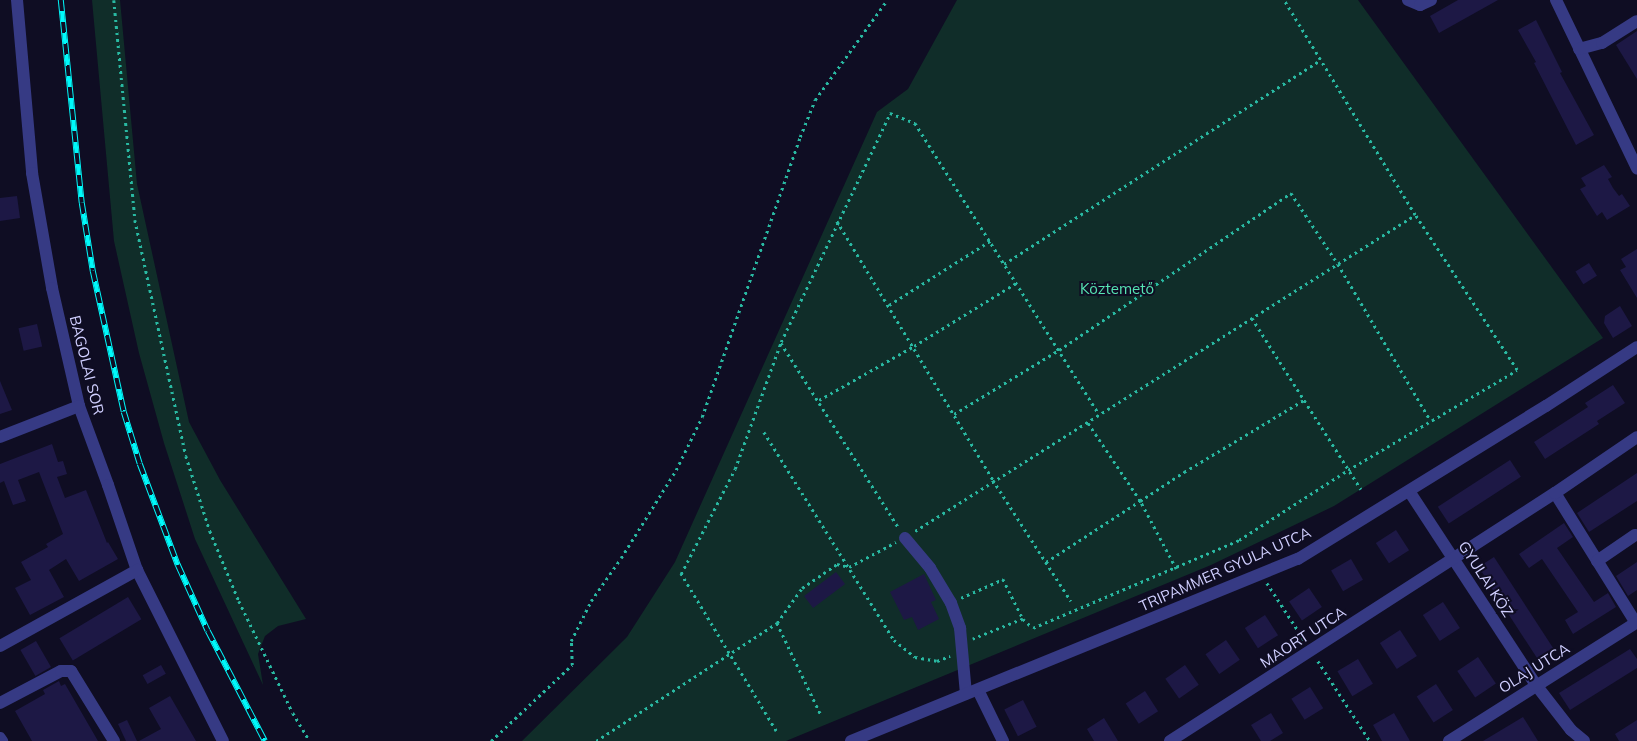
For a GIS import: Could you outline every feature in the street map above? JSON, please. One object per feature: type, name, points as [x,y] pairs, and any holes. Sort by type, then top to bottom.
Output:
[{"type":"street","name":"BAGOLAI SOR","points":[[17,0],[32,172],[52,288],[78,406],[108,484],[137,570],[223,741]]},
{"type":"street","points":[[1408,0],[1420,5],[1431,0]]},
{"type":"street","points":[[1556,0],[1637,168]]},
{"type":"street","points":[[1579,49],[1602,43],[1637,21]]},
{"type":"street","name":"TRIPAMMER GYULA UTCA","points":[[851,741],[1298,559],[1637,347]]},
{"type":"street","points":[[0,437],[78,406]]},
{"type":"street","points":[[1453,559],[1637,438]]},
{"type":"street","name":"GYULAI KÖZ","points":[[1409,491],[1536,685],[1571,730],[1584,741]]},
{"type":"street","name":"OLAJ UTCA","points":[[1449,741],[1637,623],[1555,493]]},
{"type":"street","points":[[1597,561],[1635,535]]},
{"type":"street","points":[[905,538],[930,568],[951,603],[960,628],[962,647],[972,692],[1003,741]]},
{"type":"street","name":"MAORT UTCA","points":[[1170,741],[1453,559]]},
{"type":"street","points":[[0,646],[137,570]]},
{"type":"street","points":[[0,703],[61,671],[71,671],[114,741]]},
{"type":"path","points":[[114,0],[135,220],[186,456],[210,530],[238,601],[293,713],[310,741]]},
{"type":"path","points":[[491,741],[572,665],[571,641],[591,601],[621,558],[676,470],[702,418],[796,146],[815,100],[888,0]]},
{"type":"path","points":[[951,603],[1003,579],[1022,619],[1033,628],[1074,608],[1176,569],[1239,540],[1348,470],[1516,370],[1415,215],[1284,0]]},
{"type":"path","points":[[1004,264],[1320,60]]},
{"type":"path","points":[[776,732],[681,574],[735,469],[781,342],[890,113],[915,123],[1099,414]]},
{"type":"path","points":[[954,414],[1059,350],[1291,193],[1338,264],[1431,420]]},
{"type":"path","points":[[596,741],[778,623],[802,588],[837,564],[848,567],[905,538],[1086,421],[1415,215]]},
{"type":"path","points":[[837,221],[993,480],[1071,602]]},
{"type":"path","points":[[889,305],[990,241]]},
{"type":"path","points":[[819,400],[914,346],[1016,283]]},
{"type":"path","points":[[1252,318],[1361,489]]},
{"type":"path","points":[[781,342],[905,538]]},
{"type":"path","points":[[1046,562],[1184,472],[1304,400]]},
{"type":"path","points":[[1086,421],[1140,501],[1176,569]]},
{"type":"path","points":[[764,432],[894,640],[915,657],[937,661],[1022,619]]},
{"type":"path","points":[[778,623],[821,715]]},
{"type":"green space","points":[[92,0],[120,0],[137,184],[189,422],[220,480],[306,619],[278,626],[265,636],[258,654],[263,685],[195,539],[164,443],[139,353],[114,241]]},
{"type":"green space","name":"Köztemető","points":[[957,0],[1358,0],[1603,338],[1334,506],[1211,565],[786,741],[522,741],[627,637],[675,562],[877,112],[908,89]]},
{"type":"building","points":[[1458,0],[1498,0],[1439,33],[1430,16]]},
{"type":"building","points":[[1536,20],[1562,72],[1560,73],[1594,135],[1576,145],[1534,63],[1536,62],[1518,30]]},
{"type":"building","points":[[1637,31],[1637,79],[1616,45]]},
{"type":"building","points":[[1604,165],[1612,177],[1608,179],[1613,188],[1619,196],[1622,194],[1630,206],[1607,220],[1602,212],[1597,216],[1580,189],[1586,186],[1581,178]]},
{"type":"building","points":[[17,196],[20,218],[0,221],[0,198]]},
{"type":"building","points":[[1637,249],[1637,298],[1620,270],[1626,267],[1621,259]]},
{"type":"building","points":[[1589,263],[1597,276],[1583,284],[1575,271]]},
{"type":"building","points":[[1620,306],[1632,326],[1613,338],[1604,323],[1605,316]]},
{"type":"building","points":[[37,324],[42,346],[24,351],[18,328]]},
{"type":"building","points":[[0,381],[12,410],[0,414]]},
{"type":"building","points":[[1613,385],[1625,403],[1597,421],[1599,424],[1545,459],[1534,442],[1588,407],[1585,403]]},
{"type":"building","points":[[52,444],[58,462],[63,461],[67,474],[57,477],[65,498],[86,490],[107,543],[118,559],[79,581],[66,559],[49,570],[64,597],[30,615],[15,588],[31,580],[21,562],[48,547],[46,544],[63,534],[39,472],[18,480],[26,501],[13,505],[4,481],[0,483],[0,464]]},
{"type":"building","points":[[1510,460],[1521,477],[1449,524],[1438,507]]},
{"type":"building","points":[[1637,473],[1637,501],[1589,532],[1577,513]]},
{"type":"building","points":[[1564,523],[1573,537],[1557,548],[1594,602],[1608,593],[1616,607],[1573,634],[1565,620],[1578,612],[1542,559],[1529,568],[1519,554]]},
{"type":"building","points":[[1396,530],[1409,550],[1389,563],[1376,543]]},
{"type":"building","points":[[1494,557],[1556,652],[1540,662],[1478,567]]},
{"type":"building","points":[[1351,559],[1363,580],[1343,591],[1331,570]]},
{"type":"building","points":[[1637,562],[1637,590],[1628,596],[1616,576]]},
{"type":"building","points":[[836,572],[845,584],[813,608],[804,596]]},
{"type":"building","points":[[924,574],[936,600],[931,602],[939,619],[918,630],[912,617],[904,620],[890,592]]},
{"type":"building","points":[[1309,588],[1322,607],[1302,620],[1289,601]]},
{"type":"building","points":[[128,597],[141,619],[73,660],[59,638]]},
{"type":"building","points":[[1443,602],[1460,628],[1440,641],[1423,615]]},
{"type":"building","points":[[1265,615],[1278,635],[1258,648],[1245,628]]},
{"type":"building","points":[[1400,630],[1417,656],[1397,669],[1380,643]]},
{"type":"building","points":[[1226,640],[1240,660],[1219,674],[1206,654]]},
{"type":"building","points":[[36,641],[51,667],[35,676],[20,650]]},
{"type":"building","points":[[1630,649],[1637,659],[1637,668],[1570,710],[1559,693]]},
{"type":"building","points":[[1478,657],[1496,684],[1475,698],[1457,671]]},
{"type":"building","points":[[1358,659],[1373,684],[1352,696],[1337,671]]},
{"type":"building","points":[[161,665],[166,674],[147,684],[143,675]]},
{"type":"building","points":[[1185,665],[1199,685],[1179,698],[1165,679]]},
{"type":"building","points":[[59,681],[61,686],[65,684],[98,741],[32,741],[15,711],[45,694],[43,690]]},
{"type":"building","points":[[1436,684],[1453,710],[1434,723],[1417,697]]},
{"type":"building","points":[[1310,687],[1323,708],[1305,720],[1291,699]]},
{"type":"building","points":[[1145,691],[1158,711],[1139,724],[1126,704]]},
{"type":"building","points":[[170,696],[196,741],[139,741],[161,729],[149,708]]},
{"type":"building","points":[[1023,700],[1037,727],[1018,736],[1004,710]]},
{"type":"building","points":[[1271,713],[1283,733],[1270,741],[1261,741],[1251,725]]},
{"type":"building","points":[[1394,713],[1410,741],[1382,741],[1373,725]]},
{"type":"building","points":[[1523,717],[1538,741],[1483,741]]},
{"type":"building","points":[[1104,718],[1118,741],[1094,741],[1087,729]]},
{"type":"building","points":[[127,720],[137,741],[126,741],[118,724]]},
{"type":"building","points":[[1637,720],[1637,741],[1619,741],[1615,734]]},
{"type":"railway","points":[[61,0],[82,203],[93,271],[124,412],[140,464],[178,565],[208,631],[265,741]]}]
